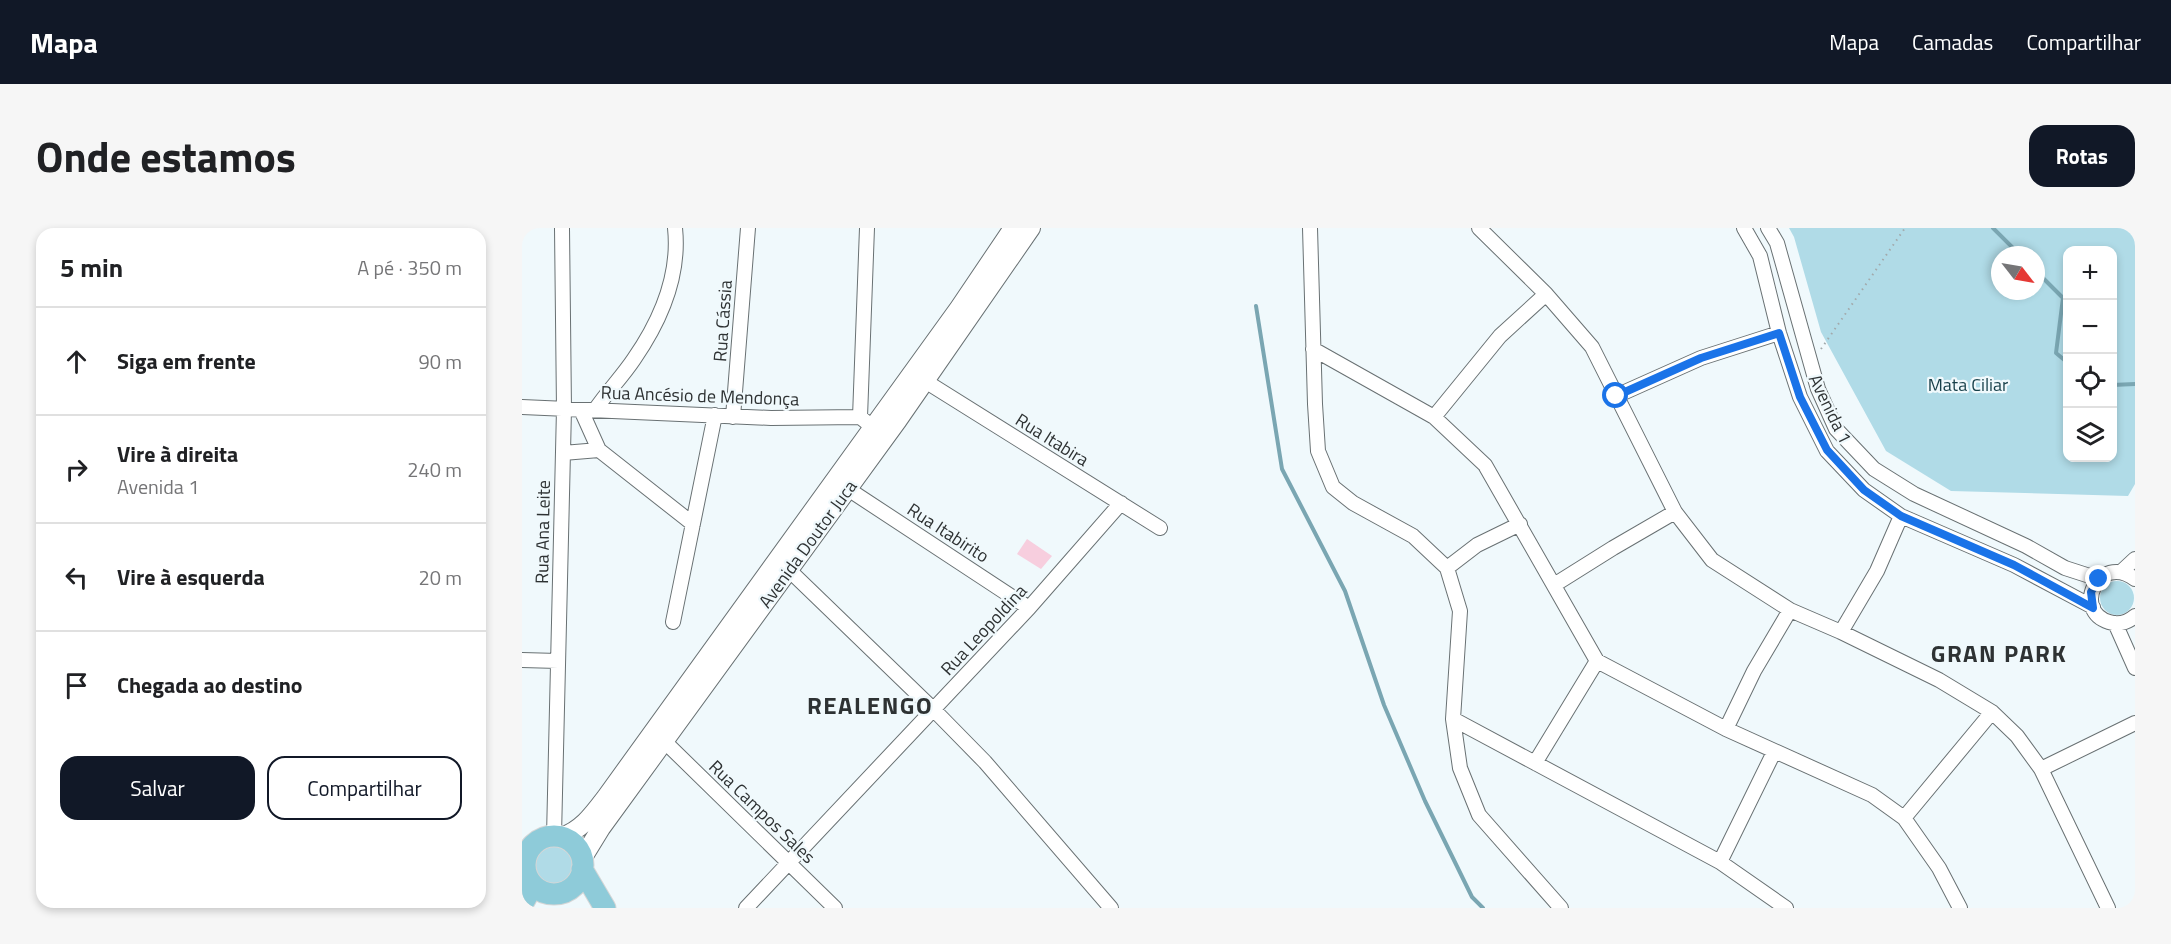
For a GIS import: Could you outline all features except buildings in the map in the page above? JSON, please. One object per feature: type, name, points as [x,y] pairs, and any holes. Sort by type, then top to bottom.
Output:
[{"type":"main road","name":"Avenida Doutor Juca","points":[[557,837],[570,834],[586,822],[606,797],[1014,228]]},
{"type":"main road","name":"Avenida Doutor Juca","points":[[582,864],[601,828],[848,489],[873,427],[925,381],[1031,228]]},
{"type":"main road","points":[[522,905],[527,881],[525,859],[529,850],[544,838],[557,837],[574,845],[605,908]]},
{"type":"main road","points":[[557,898],[574,886],[580,878],[582,864]]},
{"type":"main road","points":[[527,881],[540,891],[557,898],[590,901],[600,908]]},
{"type":"street","name":"Rua Ana Leite","points":[[557,837],[558,661],[564,409],[562,228]]},
{"type":"street","points":[[675,228],[677,247],[667,298],[635,358],[588,410],[599,450],[693,524]]},
{"type":"street","name":"Rua Cássia","points":[[733,417],[748,228]]},
{"type":"street","points":[[867,228],[873,427]]},
{"type":"street","points":[[1310,228],[1318,451],[1333,487],[1353,503],[1413,536],[1447,568],[1460,611],[1453,719],[1460,768],[1479,815],[1561,908]]},
{"type":"street","name":"Avenida 1","points":[[1744,228],[1760,256],[1779,333],[1800,397],[1827,450],[1864,490],[1901,516],[2014,565],[2093,608],[2106,621],[2115,623]]},
{"type":"street","name":"Avenida 1","points":[[1768,228],[1777,243],[1818,389],[1836,429],[1874,469],[1914,494],[2026,546],[2065,568],[2099,579]]},
{"type":"street","points":[[1486,230],[1592,346],[1675,512],[1712,560],[1790,610],[1939,680],[1992,712],[2017,736],[2041,769],[2108,908]]},
{"type":"street","points":[[1434,417],[1500,336],[1546,294]]},
{"type":"street","points":[[1616,396],[1701,358],[1779,333]]},
{"type":"street","points":[[1313,349],[1434,417],[1485,465],[1598,661],[1726,729],[1872,795],[1904,818],[1939,868],[1960,908]]},
{"type":"street","name":"Rua Itabira","points":[[925,381],[1161,528]]},
{"type":"street","name":"Rua Ancésio de Mendonça","points":[[522,407],[715,415],[873,427]]},
{"type":"street","points":[[673,622],[715,415]]},
{"type":"street","points":[[563,453],[599,450]]},
{"type":"street","name":"Rua Itabirito","points":[[848,489],[1029,608]]},
{"type":"street","name":"Rua Leopoldina","points":[[746,908],[1029,608],[1121,503]]},
{"type":"street","points":[[1554,585],[1675,512]]},
{"type":"street","points":[[1841,632],[1877,571],[1901,516]]},
{"type":"street","points":[[1447,568],[1477,545],[1520,524]]},
{"type":"street","points":[[2121,572],[2135,559]]},
{"type":"street","points":[[789,570],[934,710],[984,762],[1111,908]]},
{"type":"street","points":[[2093,608],[2091,592],[2105,574],[2121,572],[2135,579]]},
{"type":"street","points":[[1726,729],[1754,671],[1790,610]]},
{"type":"street","points":[[2135,615],[2123,622],[2115,623],[2135,668]]},
{"type":"street","points":[[522,660],[558,661]]},
{"type":"street","points":[[1535,763],[1598,661]]},
{"type":"street","points":[[1904,818],[1992,712]]},
{"type":"street","points":[[1453,719],[1720,862],[1786,908]]},
{"type":"street","points":[[2041,769],[2135,723]]},
{"type":"street","name":"Rua Campos Sales","points":[[664,741],[835,908]]},
{"type":"street","points":[[1720,862],[1774,752]]},
{"type":"path","points":[[1810,364],[1905,228]]},
{"type":"green space","name":"Mata Ciliar","points":[[1789,228],[2135,228],[2135,484],[2128,496],[1951,491],[1886,451],[1821,332],[1794,237]]},
{"type":"green space","points":[[2117,581],[2129,586],[2134,598],[2129,610],[2117,615],[2105,610],[2100,598],[2105,586]]},
{"type":"green space","points":[[554,844],[569,850],[575,865],[569,880],[554,886],[539,880],[533,865],[539,850]]},
{"type":"waterway","points":[[1993,228],[2011,246]]},
{"type":"waterway","points":[[2045,280],[2063,298],[2056,353],[2063,359]]},
{"type":"waterway","points":[[1256,306],[1282,469],[1345,591],[1384,705],[1425,801],[1472,897],[1483,908]]},
{"type":"waterway","points":[[2117,385],[2135,384]]},
{"type":"district","name":"GRAN PARK","points":[[1999,654]]},
{"type":"district","name":"REALENGO","points":[[870,706]]},
{"type":"route","points":[[1616,396],[1701,358],[1779,333],[1800,397],[1827,450],[1864,490],[1901,516],[2014,565],[2093,608],[2091,592],[2099,579]]}]
